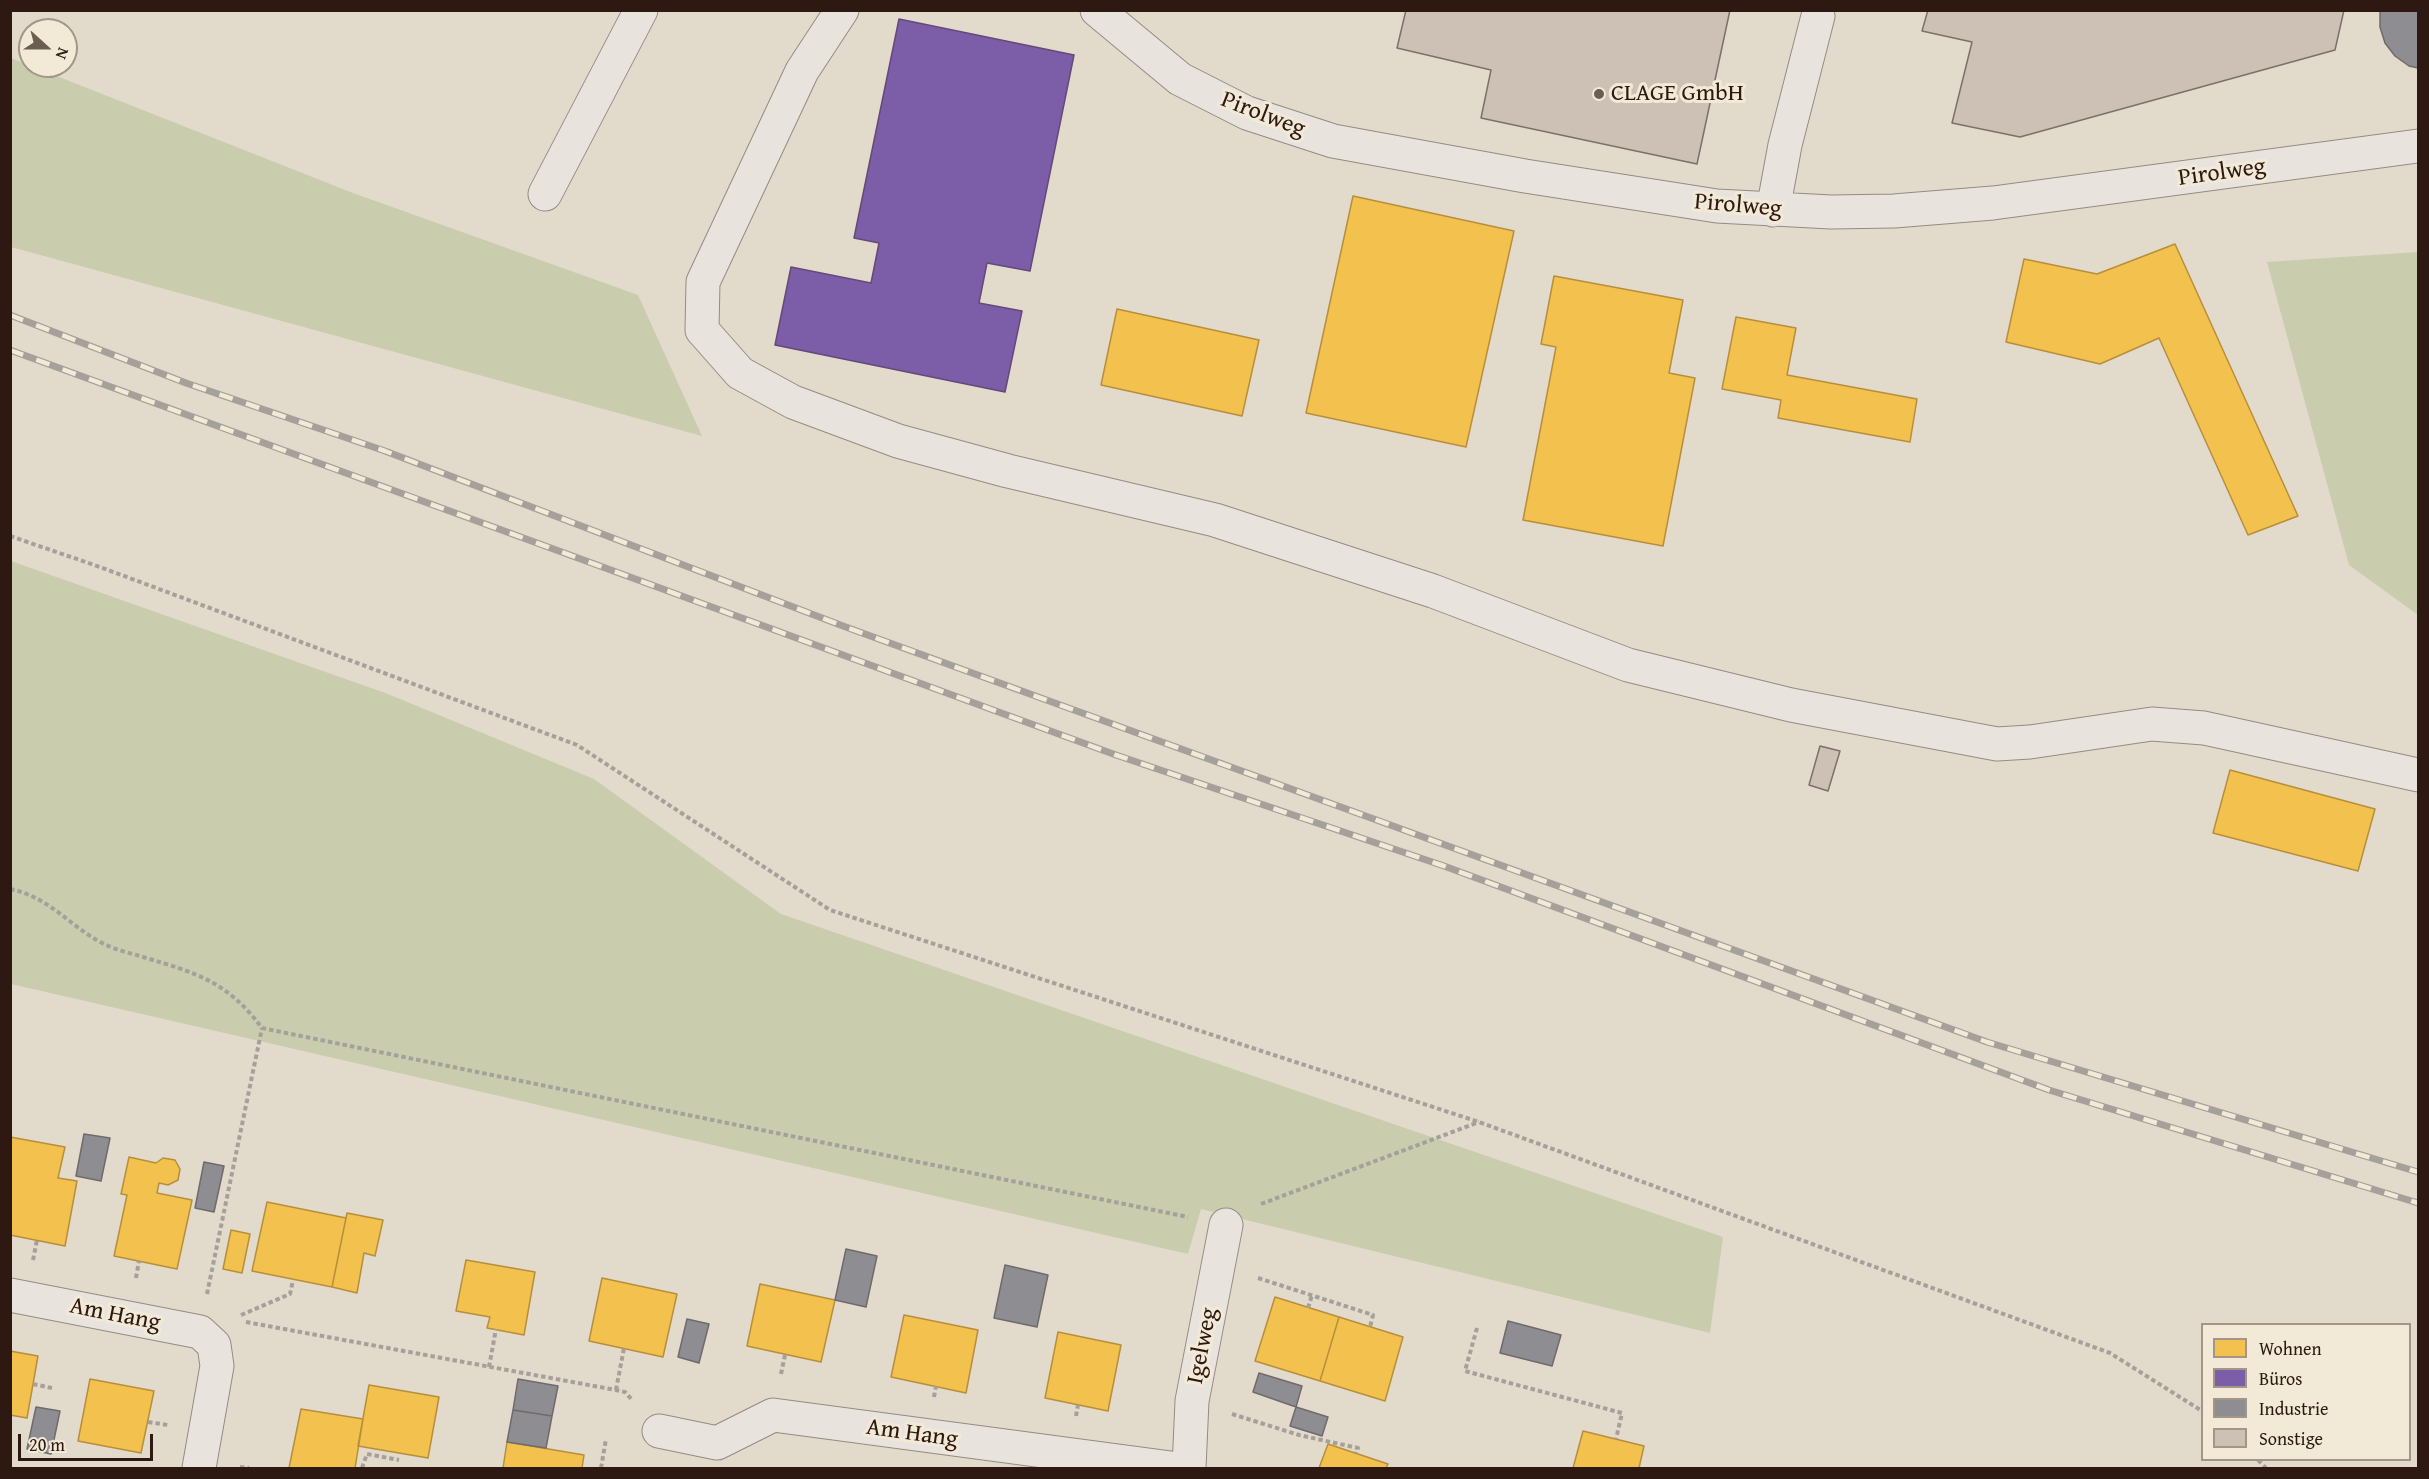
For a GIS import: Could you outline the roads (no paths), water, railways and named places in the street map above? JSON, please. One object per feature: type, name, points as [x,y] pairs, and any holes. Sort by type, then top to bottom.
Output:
[{"type":"street","points":[[545,194],[641,10]]},
{"type":"street","points":[[842,10],[802,71],[703,282],[702,330],[740,373],[793,402],[898,441],[1008,471],[1215,520],[1433,591],[1628,665],[1791,705],[1997,744],[2030,742],[2152,724],[2204,728],[2418,775]]},
{"type":"street","name":"Pirolweg","points":[[1096,10],[1180,79],[1247,113],[1334,141],[1638,195],[1717,206],[1831,212],[1894,211],[1994,203],[2418,146]]},
{"type":"street","points":[[1773,210],[1785,145],[1818,16]]},
{"type":"street","name":"Igelweg","points":[[1189,1468],[1192,1401],[1226,1225]]},
{"type":"street","name":"Am Hang","points":[[10,1295],[215,1332],[217,1366],[199,1468]]},
{"type":"street","name":"Am Hang","points":[[660,1431],[717,1443],[773,1415],[1171,1468]]},
{"type":"railway","points":[[10,315],[186,383],[385,451],[843,626],[1987,1042],[2418,1172]]},
{"type":"railway","points":[[10,350],[1116,755],[1444,866],[2049,1090],[2418,1203]]},
{"type":"place","name":"CLAGE GmbH","points":[[1599,94]]}]
